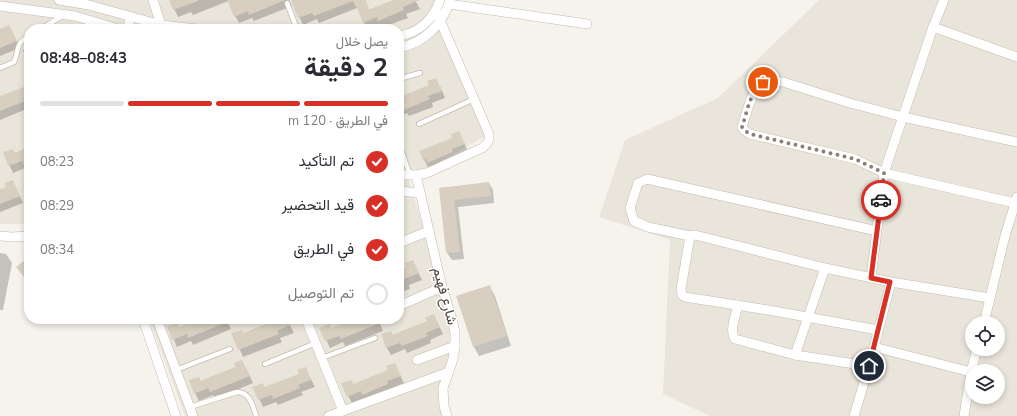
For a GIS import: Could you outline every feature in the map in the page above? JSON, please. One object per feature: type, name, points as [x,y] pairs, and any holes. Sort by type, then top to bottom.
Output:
[{"type":"street","points":[[60,0],[89,5],[130,18],[157,24]]},
{"type":"street","points":[[153,0],[161,24]]},
{"type":"street","points":[[871,278],[884,173],[933,27],[944,0]]},
{"type":"street","points":[[404,34],[418,29],[431,18],[446,1]]},
{"type":"street","points":[[404,46],[415,43],[433,30],[440,21],[446,1]]},
{"type":"street","points":[[446,1],[587,24]]},
{"type":"street","points":[[0,6],[65,14],[92,24]]},
{"type":"street","points":[[404,175],[413,176],[427,173],[482,148],[488,142],[489,134],[436,11]]},
{"type":"street","points":[[129,24],[130,18]]},
{"type":"street","points":[[933,27],[1017,57]]},
{"type":"street","points":[[986,316],[1005,236],[1016,200],[884,173],[855,159],[750,134],[742,127],[758,86],[763,82],[773,81],[783,82],[903,118],[1017,142]]},
{"type":"street","name":"شارع فهيم","points":[[413,176],[420,193],[442,287],[455,332],[453,359],[443,388],[442,397],[447,416]]},
{"type":"street","points":[[877,231],[647,179],[638,183],[630,208],[634,221],[648,227],[690,236],[695,235],[824,268],[890,282],[990,298]]},
{"type":"street","points":[[404,191],[420,193]]},
{"type":"street","points":[[404,241],[429,231]]},
{"type":"street","points":[[0,236],[24,236]]},
{"type":"street","points":[[690,236],[681,289],[682,295],[689,298],[738,305],[878,330]]},
{"type":"street","points":[[795,355],[824,268]]},
{"type":"street","points":[[854,416],[869,366],[890,282]]},
{"type":"street","points":[[404,304],[442,287]]},
{"type":"street","points":[[738,305],[733,330],[733,335],[736,339],[795,355],[869,366]]},
{"type":"street","points":[[145,324],[176,416]]},
{"type":"street","points":[[159,324],[191,412]]},
{"type":"street","points":[[308,324],[343,411]]},
{"type":"street","points":[[417,360],[455,346]]},
{"type":"street","points":[[874,347],[965,370]]},
{"type":"street","points":[[329,416],[449,372]]},
{"type":"street","points":[[964,416],[966,404]]},
{"type":"lane","points":[[287,3],[296,24]]},
{"type":"lane","points":[[48,24],[65,14]]},
{"type":"lane","points":[[0,68],[14,62],[19,44],[24,39]]},
{"type":"lane","points":[[404,77],[420,72]]},
{"type":"lane","points":[[419,124],[474,99]]},
{"type":"lane","points":[[404,156],[413,176]]},
{"type":"lane","points":[[322,358],[375,338]]},
{"type":"lane","points":[[265,364],[316,343]]},
{"type":"lane","points":[[176,370],[230,349]]},
{"type":"lane","points":[[191,412],[241,392],[249,398],[256,415]]},
{"type":"shaded area","points":[[0,0],[442,0],[434,19],[486,136],[428,168],[406,172],[457,333],[444,391],[450,416],[185,416],[151,324],[404,324],[404,24],[24,24],[24,224],[0,224]]},
{"type":"shaded area","points":[[819,0],[1017,0],[1017,416],[710,416],[663,394],[670,240],[599,217],[625,140],[718,98]]},
{"type":"building","points":[[169,0],[198,0],[198,1],[173,10]]},
{"type":"building","points":[[227,0],[285,0],[249,15],[248,11],[234,17]]},
{"type":"building","points":[[291,0],[353,1],[314,16],[312,13],[298,18]]},
{"type":"building","points":[[354,0],[366,0],[369,10],[393,0],[420,0],[403,7],[404,10],[378,21],[377,17],[363,23]]},
{"type":"building","points":[[9,25],[17,41],[0,48],[0,29]]},
{"type":"building","points":[[436,78],[442,91],[428,96],[430,99],[404,110],[404,95],[429,85],[427,81]]},
{"type":"building","points":[[24,87],[24,101],[0,111],[0,96]]},
{"type":"building","points":[[459,131],[465,144],[452,149],[453,152],[427,163],[426,159],[423,160],[419,151],[452,138],[451,134]]},
{"type":"building","points":[[13,149],[14,153],[24,149],[24,165],[22,161],[8,166],[3,152]]},
{"type":"building","points":[[13,180],[20,196],[0,204],[0,189],[6,187],[4,183]]},
{"type":"building","points":[[489,182],[491,196],[454,200],[460,252],[446,253],[439,188]]},
{"type":"building","points":[[413,260],[419,273],[404,279],[404,268],[406,267],[404,263]]},
{"type":"building","points":[[24,261],[24,277],[16,267]]},
{"type":"building","points":[[490,285],[507,336],[473,347],[456,296]]},
{"type":"building","points":[[434,314],[440,327],[426,333],[428,336],[402,346],[400,343],[386,348],[381,334],[391,331],[392,335],[427,321],[425,318]]},
{"type":"building","points":[[178,324],[179,327],[186,324],[223,324],[188,338],[187,334],[172,340],[167,326]]},
{"type":"building","points":[[266,324],[290,325],[277,331],[279,334],[238,350],[231,333],[242,330],[243,333]]},
{"type":"building","points":[[330,324],[331,328],[341,324],[378,324],[341,339],[339,336],[325,341],[319,328]]},
{"type":"building","points":[[242,360],[250,376],[210,392],[208,388],[194,394],[189,380],[199,377],[200,381],[235,367],[234,363]]},
{"type":"building","points":[[395,363],[401,376],[387,381],[388,384],[362,395],[361,391],[347,397],[341,383],[352,380],[353,384],[388,370],[386,366]]},
{"type":"building","points":[[306,367],[311,380],[298,385],[300,388],[273,399],[272,395],[258,400],[252,387],[263,383],[264,387],[299,374],[297,370]]},
{"type":"way so far","points":[[763,82],[758,86],[754,93],[742,127],[744,130],[750,134],[855,159],[884,173],[881,200]]},
{"type":"route","points":[[869,366],[890,282],[871,278],[881,200]]}]
